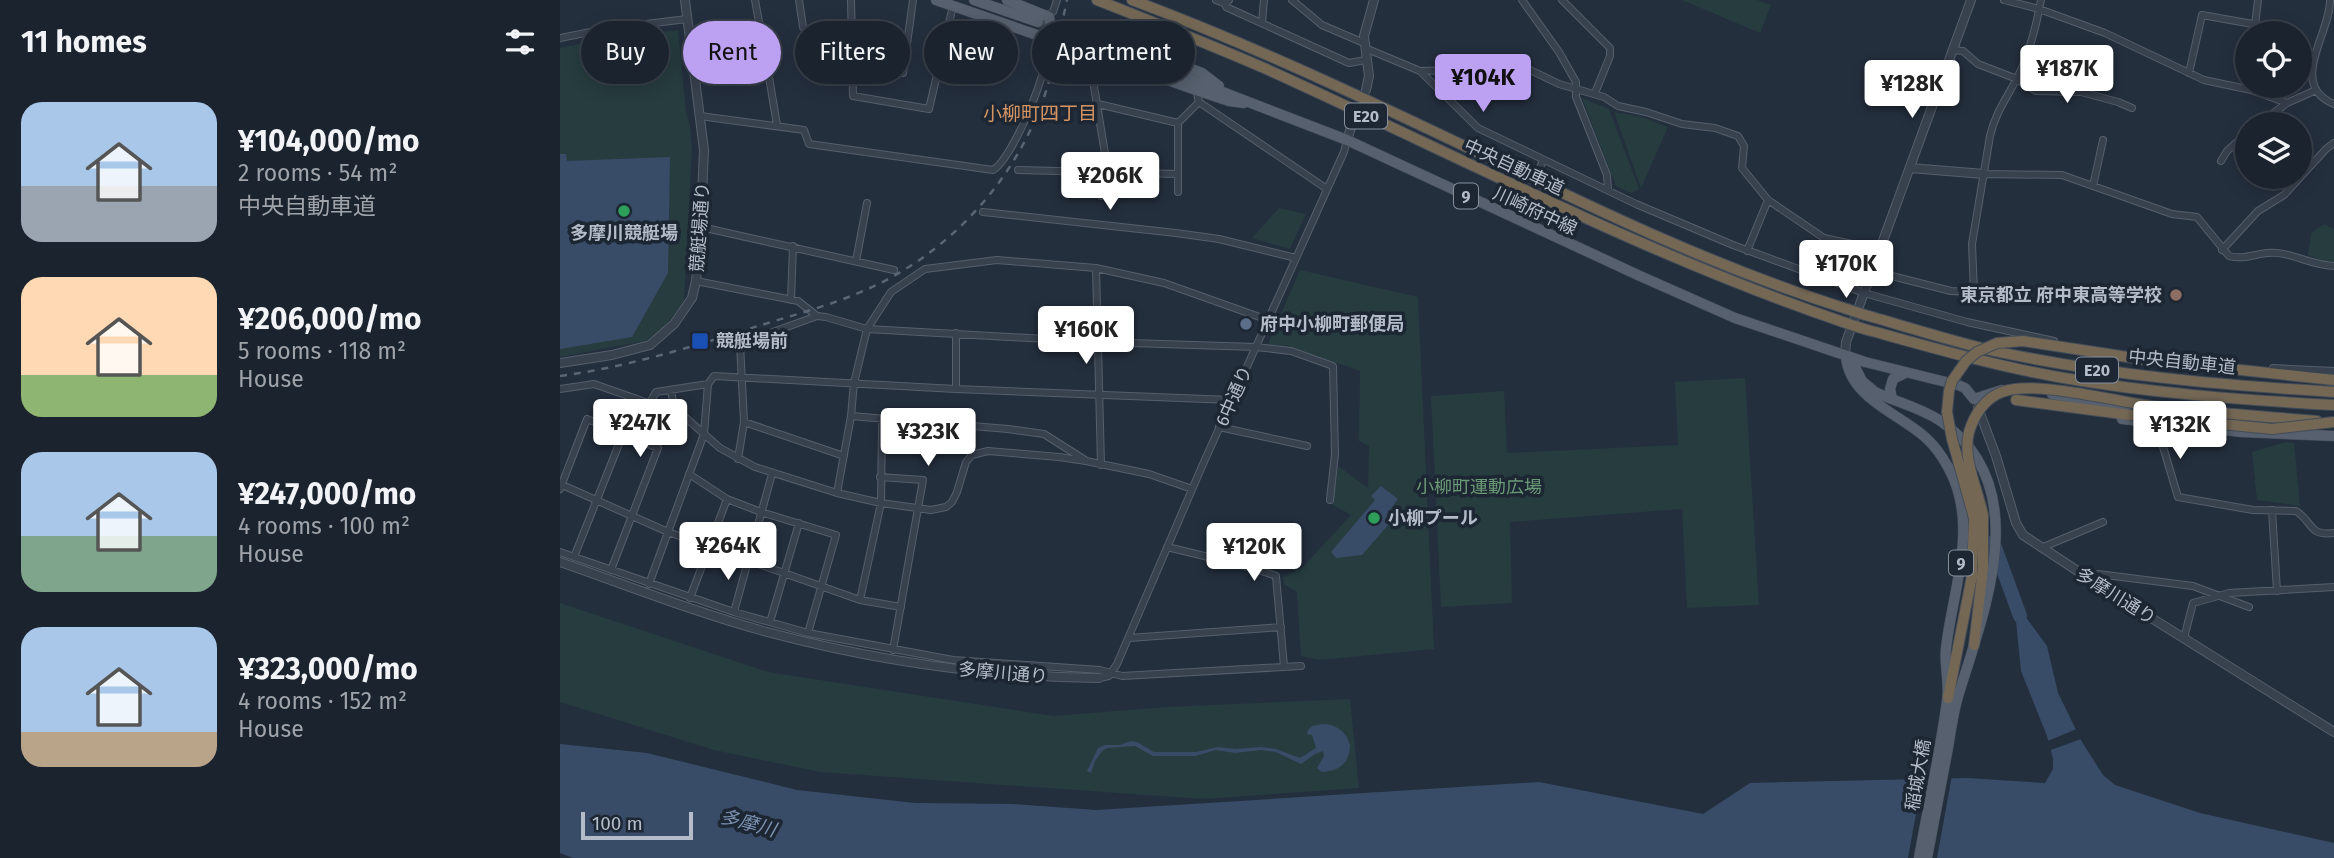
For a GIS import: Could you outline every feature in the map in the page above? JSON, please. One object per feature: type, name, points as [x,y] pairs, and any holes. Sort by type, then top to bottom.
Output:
[{"type":"highway","name":"中央自動車道","points":[[1097,0],[1264,68],[1666,255],[1742,286],[1861,328],[1986,362],[2068,378],[2158,392],[2334,405]]},
{"type":"highway","name":"中央自動車道","points":[[1132,0],[1270,55],[1661,239],[1756,277],[1847,309],[1993,350],[2059,363],[2200,382],[2334,392]]},
{"type":"highway","points":[[1952,699],[1972,576],[1975,538],[1969,498],[1947,412],[1949,391],[1958,370],[1977,352],[2009,341],[2038,342],[2147,360],[2334,380]]},
{"type":"highway","points":[[1974,645],[1984,537],[1980,497],[1968,454],[1968,436],[1978,411],[2000,392],[2036,388],[2148,406],[2334,422]]},
{"type":"highway","points":[[2016,400],[2272,429],[2334,422]]},
{"type":"main road","points":[[936,0],[1032,31]]},
{"type":"main road","points":[[974,0],[1047,21]]},
{"type":"main road","points":[[1007,0],[1042,19]]},
{"type":"main road","points":[[1195,70],[1228,92]]},
{"type":"main road","name":"川崎府中線","points":[[1195,80],[1347,140],[1735,318],[1845,356],[1965,388],[1974,399],[2016,400],[2048,409],[2165,425],[2216,424]]},
{"type":"main road","points":[[1179,84],[1229,101],[1262,106]]},
{"type":"main road","name":"9","points":[[1845,356],[1868,388],[1921,410],[1959,437],[1978,461],[1991,492],[1997,528],[1993,563],[1980,629],[1952,699]]},
{"type":"main road","name":"9","points":[[1845,356],[1849,373],[1860,389],[1926,438],[1948,467],[1956,486],[1964,520],[1962,557],[1945,656],[1952,699]]},
{"type":"main road","points":[[1892,399],[1890,389],[1893,379],[1905,373]]},
{"type":"main road","name":"川崎府中線","points":[[1974,399],[2001,390],[2036,392],[2216,424],[2334,436]]},
{"type":"main road","name":"稲城大橋","points":[[1919,858],[1952,699]]},
{"type":"main road","name":"稲城大橋","points":[[1927,858],[1952,699]]},
{"type":"street","name":"競艇場通り","points":[[685,0],[687,19]]},
{"type":"street","points":[[755,0],[759,21]]},
{"type":"street","points":[[799,0],[802,21]]},
{"type":"street","points":[[851,0],[853,96],[929,109],[953,6]]},
{"type":"street","points":[[910,21],[913,0]]},
{"type":"street","points":[[1042,19],[1056,7],[1057,0]]},
{"type":"street","points":[[1216,0],[1227,2],[1226,7],[1349,63],[1366,60]]},
{"type":"street","points":[[1262,23],[1264,0]]},
{"type":"street","points":[[1292,0],[1322,25],[1420,71],[1478,128],[1608,190],[1747,251],[1864,293],[1967,322],[2058,342],[2151,356],[2334,372]]},
{"type":"street","points":[[1366,90],[1369,76],[1364,36],[1374,0]]},
{"type":"street","points":[[1522,0],[1559,51],[1576,82],[1576,97],[1607,175],[1608,190]]},
{"type":"street","points":[[1562,0],[1611,48],[1594,93]]},
{"type":"street","points":[[1845,356],[1846,342],[1971,0]]},
{"type":"street","points":[[2004,0],[2039,9],[2105,33],[2204,80],[2235,85]]},
{"type":"street","points":[[1872,271],[1951,291],[1974,292],[1972,244],[1994,120],[2017,79],[2032,38],[2040,0]]},
{"type":"street","points":[[2255,21],[2258,0]]},
{"type":"street","points":[[2331,2],[2312,65],[2312,78],[2316,90],[2334,104]]},
{"type":"street","points":[[2189,73],[2202,15],[2235,21]]},
{"type":"street","points":[[560,38],[605,29],[687,19]]},
{"type":"street","points":[[1953,50],[1963,51],[1978,64],[2017,79],[2036,91],[2081,92],[2132,108]]},
{"type":"street","points":[[1420,71],[1526,68],[1559,84],[1594,93],[1618,106],[1682,124],[1715,128],[1738,136],[1744,146],[1742,169],[1769,200],[1825,238],[1880,250]]},
{"type":"street","name":"競艇場通り","points":[[560,363],[638,349],[654,343],[683,314],[691,301],[696,281],[701,227],[704,150],[696,84]]},
{"type":"street","points":[[770,84],[777,125]]},
{"type":"street","points":[[700,116],[804,130],[809,144],[993,170],[998,168],[1011,148],[1033,102],[1038,84]]},
{"type":"street","points":[[1094,84],[1108,172],[1101,196]]},
{"type":"street","points":[[1196,90],[1199,102],[1327,189]]},
{"type":"street","points":[[2275,112],[2287,103],[2316,90]]},
{"type":"street","points":[[2275,98],[2287,103]]},
{"type":"street","points":[[1178,191],[1178,123],[1199,102]]},
{"type":"street","points":[[1098,104],[1178,123]]},
{"type":"street","name":"6中通り","points":[[1112,673],[1231,400],[1344,152],[1354,118]]},
{"type":"street","points":[[2093,186],[2103,140]]},
{"type":"street","points":[[2222,250],[2258,212],[2284,195],[2334,143]]},
{"type":"street","points":[[2221,161],[2235,144]]},
{"type":"street","points":[[1538,173],[1544,160]]},
{"type":"street","points":[[1910,168],[1984,174],[2062,175],[2172,214],[2197,217],[2222,250],[2235,258],[2270,253],[2322,266],[2334,266]]},
{"type":"street","points":[[1018,170],[1178,174]]},
{"type":"street","points":[[1747,251],[1769,200]]},
{"type":"street","points":[[1521,222],[1528,202]]},
{"type":"street","points":[[856,261],[867,203]]},
{"type":"street","points":[[983,212],[1219,239],[1296,258]]},
{"type":"street","points":[[701,227],[894,270]]},
{"type":"street","points":[[791,300],[793,246]]},
{"type":"street","points":[[837,493],[854,383],[867,329],[891,292],[925,269],[997,260],[1096,268],[1164,283],[1269,320]]},
{"type":"street","points":[[1096,268],[1101,465]]},
{"type":"street","points":[[696,281],[799,301],[817,316]]},
{"type":"street","points":[[738,459],[744,422],[740,344],[817,316],[867,329],[1099,342],[1256,347],[1291,351],[1333,366],[1335,454],[1330,500]]},
{"type":"street","points":[[956,333],[956,389]]},
{"type":"street","points":[[649,584],[704,434],[708,384],[713,376],[1231,400]]},
{"type":"street","points":[[560,389],[594,384],[637,399],[686,418],[720,448],[772,474],[881,503],[937,510],[952,502],[966,462],[979,452],[1086,461],[1149,474],[1192,489]]},
{"type":"street","points":[[649,404],[656,392],[708,384]]},
{"type":"street","points":[[671,390],[675,414]]},
{"type":"street","points":[[574,557],[637,399]]},
{"type":"street","name":"多摩川通り","points":[[1974,399],[2018,528],[2023,535],[2333,728]]},
{"type":"street","points":[[851,416],[1008,429],[1044,435],[1086,461]]},
{"type":"street","points":[[611,570],[632,517],[658,448],[587,419],[561,486],[597,500],[632,517],[668,532],[860,600],[901,607]]},
{"type":"street","points":[[860,600],[881,503],[882,420]]},
{"type":"street","points":[[744,422],[844,456]]},
{"type":"street","points":[[2165,425],[2161,440],[2178,497],[2219,505],[2296,511],[2316,532],[2334,533]]},
{"type":"street","points":[[1219,427],[1307,446]]},
{"type":"street","points":[[689,474],[727,499],[836,535],[808,632]]},
{"type":"street","points":[[734,612],[772,474]]},
{"type":"street","points":[[880,477],[923,480],[893,654]]},
{"type":"street","points":[[690,598],[727,499]]},
{"type":"street","points":[[2272,510],[2277,591]]},
{"type":"street","points":[[2041,548],[2103,522]]},
{"type":"street","points":[[770,622],[799,523]]},
{"type":"street","points":[[1167,547],[1276,576],[1284,667]]},
{"type":"street","points":[[560,552],[734,612],[893,654],[1100,670],[1122,676],[1301,666]]},
{"type":"street","name":"多摩川通り","points":[[560,562],[765,631],[832,648],[893,654],[992,673],[1099,678],[1112,673]]},
{"type":"street","points":[[2090,579],[2098,574],[2193,586],[2249,607]]},
{"type":"street","points":[[2185,638],[2192,605],[2220,595],[2334,587]]},
{"type":"street","points":[[1129,638],[1281,627]]},
{"type":"green space","points":[[1682,0],[1757,0],[1771,5],[1760,33]]},
{"type":"green space","name":"多摩川競艇場","points":[[678,30],[692,149],[684,300],[667,323],[645,341],[560,357],[560,48],[581,44],[581,84],[669,84],[669,31]]},
{"type":"green space","points":[[1582,98],[1609,109],[1639,189],[1631,193],[1616,186]]},
{"type":"green space","points":[[1614,112],[1642,117],[1668,127],[1641,188]]},
{"type":"green space","points":[[1279,208],[1306,214],[1290,249],[1252,238]]},
{"type":"green space","points":[[2324,224],[2334,229],[2334,262],[2308,255],[2311,233]]},
{"type":"green space","points":[[1300,270],[1418,297],[1434,649],[1319,660],[1301,656],[1297,592],[1284,584],[1283,577],[1302,568],[1351,515],[1333,505],[1338,466],[1368,488],[1369,446],[1359,441],[1360,371],[1288,346],[1268,344]]},
{"type":"green space","name":"小柳町運動広場","points":[[1745,378],[1759,605],[1687,608],[1682,509],[1510,522],[1512,603],[1441,607],[1431,396],[1504,391],[1507,453],[1678,445],[1675,382]]},
{"type":"green space","points":[[2285,442],[2294,443],[2300,506],[2257,500],[2252,452]]},
{"type":"green space","points":[[560,603],[768,672],[1054,716],[1166,707],[1350,699],[1359,788],[1203,799],[820,772],[714,750],[560,702]]},
{"type":"water","points":[[560,154],[566,154],[567,161],[670,157],[668,273],[632,337],[560,349]]},
{"type":"water","name":"小柳プール","points":[[1381,486],[1398,499],[1388,513],[1389,524],[1362,555],[1336,558],[1331,552],[1375,500],[1371,496]]},
{"type":"water","name":"多摩川","points":[[2014,601],[2047,646],[2058,693],[2082,742],[2103,775],[2115,785],[2200,813],[2334,843],[2334,858],[573,858],[560,853],[560,744],[647,753],[797,790],[915,803],[1012,804],[1096,810],[1539,782],[1703,814],[1750,783],[1967,778],[2045,783],[2053,769],[2053,759],[2047,736],[2021,671]]},
{"type":"water","points":[[1322,724],[1340,729],[1350,745],[1346,761],[1338,768],[1328,771],[1322,772],[1317,768],[1324,756],[1323,751],[1301,764],[1276,752],[1261,750],[1235,753],[1216,750],[1196,756],[1153,756],[1135,746],[1107,748],[1095,761],[1091,773],[1087,771],[1098,748],[1131,741],[1154,752],[1261,747],[1276,749],[1300,758],[1316,748],[1312,735],[1307,734],[1308,730],[1312,726]]},
{"type":"pier","points":[[2079,728],[2084,738],[2048,751],[2045,742]]},
{"type":"pier","points":[[1923,775],[1952,775],[1937,858],[1908,858]]},
{"type":"waterway","points":[[1993,542],[2020,616]]},
{"type":"railway","points":[[560,376],[659,356],[827,305],[870,288],[925,256],[972,214],[993,190],[1027,137],[1049,81],[1067,0]]},
{"type":"place","name":"多摩川競艇場","points":[[624,211]]},
{"type":"place","name":"東京都立 府中東高等学校","points":[[2176,295]]},
{"type":"place","name":"府中小柳町郵便局","points":[[1246,324]]},
{"type":"place","name":"競艇場前","points":[[700,341]]},
{"type":"place","name":"小柳プール","points":[[1374,518]]},
{"type":"district","name":"小柳町四丁目","points":[[1040,113]]}]
